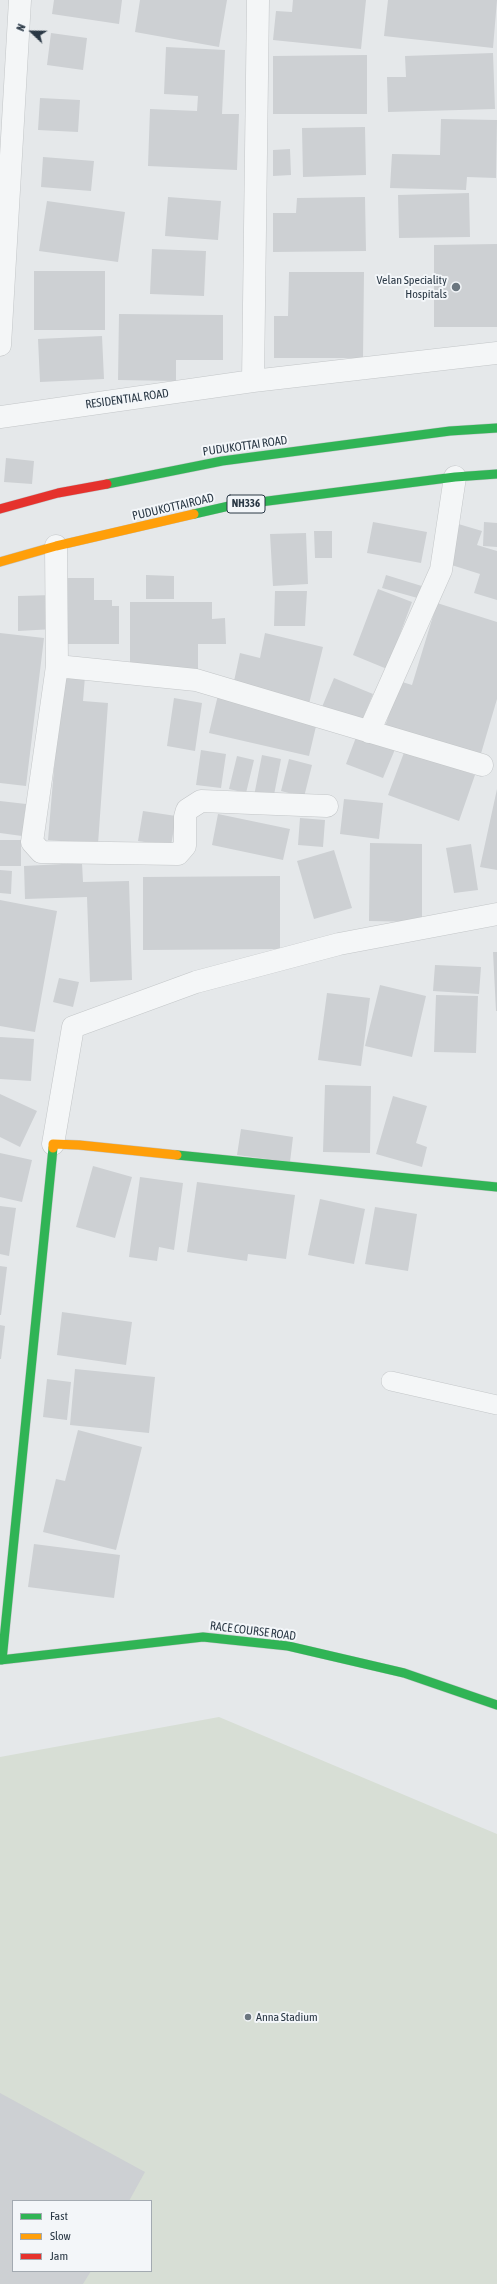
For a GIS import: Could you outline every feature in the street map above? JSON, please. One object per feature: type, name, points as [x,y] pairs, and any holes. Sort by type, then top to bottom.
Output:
[{"type":"main road","name":"PUDUKOTTAI ROAD","points":[[0,509],[58,493],[222,461],[450,431],[497,428]]},
{"type":"main road","name":"PUDUKOTTAIROAD","points":[[0,562],[56,546],[230,506],[454,477],[497,474]]},
{"type":"main road","points":[[1,1660],[53,1144],[80,1145],[497,1187]]},
{"type":"main road","name":"RACE COURSE ROAD","points":[[1,1660],[203,1637],[288,1646],[404,1673],[497,1705]]},
{"type":"street","points":[[0,345],[4,213],[20,0]]},
{"type":"street","points":[[253,381],[258,0]]},
{"type":"street","name":"RESIDENTIAL ROAD","points":[[0,418],[253,381],[497,353]]},
{"type":"street","points":[[369,732],[441,570],[454,477]]},
{"type":"street","points":[[56,546],[57,666],[32,842],[41,852],[178,854],[185,846],[185,817],[187,810],[201,801],[327,806]]},
{"type":"street","points":[[57,666],[196,680],[482,765]]},
{"type":"street","points":[[53,1144],[73,1027],[196,982],[339,944],[497,914]]},
{"type":"lane","points":[[392,1381],[497,1405]]},
{"type":"shaded area","name":"Anna Stadium","points":[[219,1717],[497,1834],[497,2284],[0,2284],[0,1757]]},
{"type":"building","points":[[54,0],[122,0],[119,24],[52,14]]},
{"type":"building","points":[[140,0],[227,0],[219,47],[135,32]]},
{"type":"building","points":[[293,0],[366,0],[361,49],[273,40],[276,11],[292,12]]},
{"type":"building","points":[[388,0],[497,0],[493,48],[384,36]]},
{"type":"building","points":[[51,33],[87,38],[83,70],[47,65]]},
{"type":"building","points":[[166,47],[225,50],[222,114],[239,114],[237,170],[148,166],[150,109],[197,111],[198,96],[164,94]]},
{"type":"building","points":[[493,53],[495,109],[388,112],[387,77],[406,77],[405,56]]},
{"type":"building","points":[[367,55],[367,114],[273,114],[273,56]]},
{"type":"building","points":[[40,98],[80,100],[78,132],[38,130]]},
{"type":"building","points":[[441,119],[497,120],[496,178],[467,177],[466,190],[390,188],[392,154],[440,155]]},
{"type":"building","points":[[365,127],[366,175],[303,177],[302,128]]},
{"type":"building","points":[[290,149],[291,175],[273,176],[273,150]]},
{"type":"building","points":[[43,157],[94,161],[91,191],[41,187]]},
{"type":"building","points":[[469,193],[470,237],[399,238],[398,195]]},
{"type":"building","points":[[168,197],[221,201],[218,240],[165,236]]},
{"type":"building","points":[[365,197],[366,251],[273,252],[273,213],[296,213],[297,198]]},
{"type":"building","points":[[47,201],[125,212],[118,262],[39,251]]},
{"type":"building","points":[[497,244],[497,327],[434,327],[434,245]]},
{"type":"building","points":[[152,249],[206,251],[204,296],[150,294]]},
{"type":"building","points":[[34,271],[105,271],[105,330],[34,330]]},
{"type":"building","points":[[289,272],[364,272],[363,358],[274,358],[274,316],[288,316]]},
{"type":"building","points":[[119,314],[223,315],[223,360],[176,360],[176,381],[118,380]]},
{"type":"building","points":[[102,336],[104,379],[40,382],[38,339]]},
{"type":"building","points":[[6,458],[34,461],[32,484],[4,482]]},
{"type":"building","points":[[373,522],[427,532],[421,563],[367,553]]},
{"type":"building","points":[[484,522],[497,523],[497,547],[483,546]]},
{"type":"building","points":[[455,523],[482,531],[477,545],[497,551],[497,600],[474,593],[480,574],[442,562]]},
{"type":"building","points":[[314,531],[332,531],[332,558],[315,558]]},
{"type":"building","points":[[306,533],[308,584],[273,586],[270,534]]},
{"type":"building","points":[[146,575],[174,576],[174,599],[146,599]]},
{"type":"building","points":[[386,575],[425,587],[421,599],[382,588]]},
{"type":"building","points":[[61,578],[94,578],[94,600],[112,600],[112,606],[119,606],[119,644],[61,644]]},
{"type":"building","points":[[378,589],[412,602],[387,669],[353,655]]},
{"type":"building","points":[[275,591],[307,591],[305,626],[274,626]]},
{"type":"building","points":[[52,595],[54,629],[18,631],[18,596]]},
{"type":"building","points":[[130,602],[212,602],[212,619],[225,618],[226,644],[198,644],[198,670],[130,671]]},
{"type":"building","points":[[437,603],[497,622],[497,699],[480,757],[385,727],[399,681],[412,685]]},
{"type":"building","points":[[0,633],[44,638],[26,786],[0,783]]},
{"type":"building","points":[[265,633],[323,647],[309,704],[233,686],[240,653],[260,658]]},
{"type":"building","points":[[62,674],[85,676],[83,701],[108,703],[98,844],[48,840]]},
{"type":"building","points":[[334,678],[373,694],[361,723],[322,707]]},
{"type":"building","points":[[218,695],[317,722],[309,756],[209,733]]},
{"type":"building","points":[[174,698],[202,703],[195,751],[167,746]]},
{"type":"building","points":[[358,732],[396,747],[383,778],[346,764]]},
{"type":"building","points":[[201,750],[226,754],[221,788],[196,785]]},
{"type":"building","points":[[405,750],[475,775],[459,821],[388,795]]},
{"type":"building","points":[[262,755],[281,759],[273,800],[254,796]]},
{"type":"building","points":[[237,756],[254,760],[246,793],[229,789]]},
{"type":"building","points":[[289,759],[312,765],[304,797],[281,791]]},
{"type":"building","points":[[497,789],[497,870],[480,867]]},
{"type":"building","points":[[344,799],[383,803],[379,839],[340,834]]},
{"type":"building","points":[[0,801],[26,804],[22,836],[0,833]]},
{"type":"building","points":[[143,811],[176,816],[171,846],[138,841]]},
{"type":"building","points":[[218,814],[290,829],[283,860],[212,845]]},
{"type":"building","points":[[300,818],[325,820],[323,847],[298,845]]},
{"type":"building","points":[[0,840],[21,840],[21,866],[0,866]]},
{"type":"building","points":[[370,843],[422,844],[422,922],[369,921]]},
{"type":"building","points":[[471,844],[478,890],[454,893],[446,848]]},
{"type":"building","points":[[334,850],[352,908],[314,919],[297,861]]},
{"type":"building","points":[[82,863],[83,882],[129,881],[132,980],[90,982],[87,897],[25,899],[24,866]]},
{"type":"building","points":[[0,870],[12,871],[11,894],[0,893]]},
{"type":"building","points":[[280,876],[280,949],[143,950],[143,877]]},
{"type":"building","points":[[0,900],[57,911],[35,1032],[0,1026]]},
{"type":"building","points":[[493,952],[497,952],[497,1011],[496,1011]]},
{"type":"building","points":[[435,965],[481,967],[479,994],[433,991]]},
{"type":"building","points":[[59,978],[79,982],[73,1007],[53,1002]]},
{"type":"building","points":[[380,985],[426,996],[412,1057],[365,1046]]},
{"type":"building","points":[[327,993],[370,998],[361,1066],[318,1060]]},
{"type":"building","points":[[436,995],[478,996],[476,1053],[434,1052]]},
{"type":"building","points":[[0,1037],[34,1039],[31,1081],[0,1079]]},
{"type":"building","points":[[325,1085],[371,1086],[370,1153],[323,1152]]},
{"type":"building","points":[[0,1094],[37,1111],[20,1147],[0,1137]]},
{"type":"building","points":[[393,1096],[427,1106],[416,1143],[427,1147],[422,1167],[376,1154]]},
{"type":"building","points":[[241,1129],[293,1137],[290,1162],[237,1155]]},
{"type":"building","points":[[0,1153],[32,1160],[22,1202],[0,1197]]},
{"type":"building","points":[[93,1166],[132,1177],[115,1238],[76,1227]]},
{"type":"building","points":[[140,1177],[183,1183],[174,1250],[159,1247],[157,1261],[129,1257]]},
{"type":"building","points":[[197,1182],[295,1195],[286,1259],[248,1254],[247,1261],[187,1252]]},
{"type":"building","points":[[320,1199],[365,1209],[354,1264],[308,1255]]},
{"type":"building","points":[[0,1206],[16,1208],[9,1256],[0,1254]]},
{"type":"building","points":[[375,1207],[417,1214],[408,1271],[365,1264]]},
{"type":"building","points":[[0,1266],[7,1267],[1,1315],[0,1315]]},
{"type":"building","points":[[62,1312],[132,1322],[126,1365],[57,1355]]},
{"type":"building","points":[[0,1325],[5,1326],[1,1359],[0,1359]]},
{"type":"building","points":[[75,1369],[155,1377],[149,1433],[70,1425]]},
{"type":"building","points":[[47,1379],[71,1382],[67,1420],[43,1417]]},
{"type":"building","points":[[78,1430],[142,1447],[116,1550],[43,1532],[56,1479],[65,1481]]},
{"type":"building","points":[[34,1544],[120,1555],[114,1598],[28,1587]]},
{"type":"building","points":[[0,2093],[145,2172],[130,2200],[12,2200],[12,2272],[90,2272],[83,2284],[0,2284]]},
{"type":"traffic: fast","points":[[107,484],[222,461],[450,431],[497,428]]},
{"type":"traffic: fast","points":[[194,514],[229,506],[455,477],[497,474]]},
{"type":"traffic: fast","points":[[2,1660],[53,1148]]},
{"type":"traffic: fast","points":[[177,1155],[497,1187]]},
{"type":"traffic: fast","points":[[0,1660],[203,1637],[288,1646],[404,1673],[497,1705]]},
{"type":"traffic: slow","points":[[0,562],[56,546],[194,514]]},
{"type":"traffic: slow","points":[[53,1148],[53,1144],[79,1145],[177,1155]]},
{"type":"traffic: jam","points":[[0,509],[58,493],[107,484]]},
{"type":"place","name":"Velan Speciality Hospitals","points":[[456,287]]},
{"type":"place","name":"Anna Stadium","points":[[248,2017]]}]
